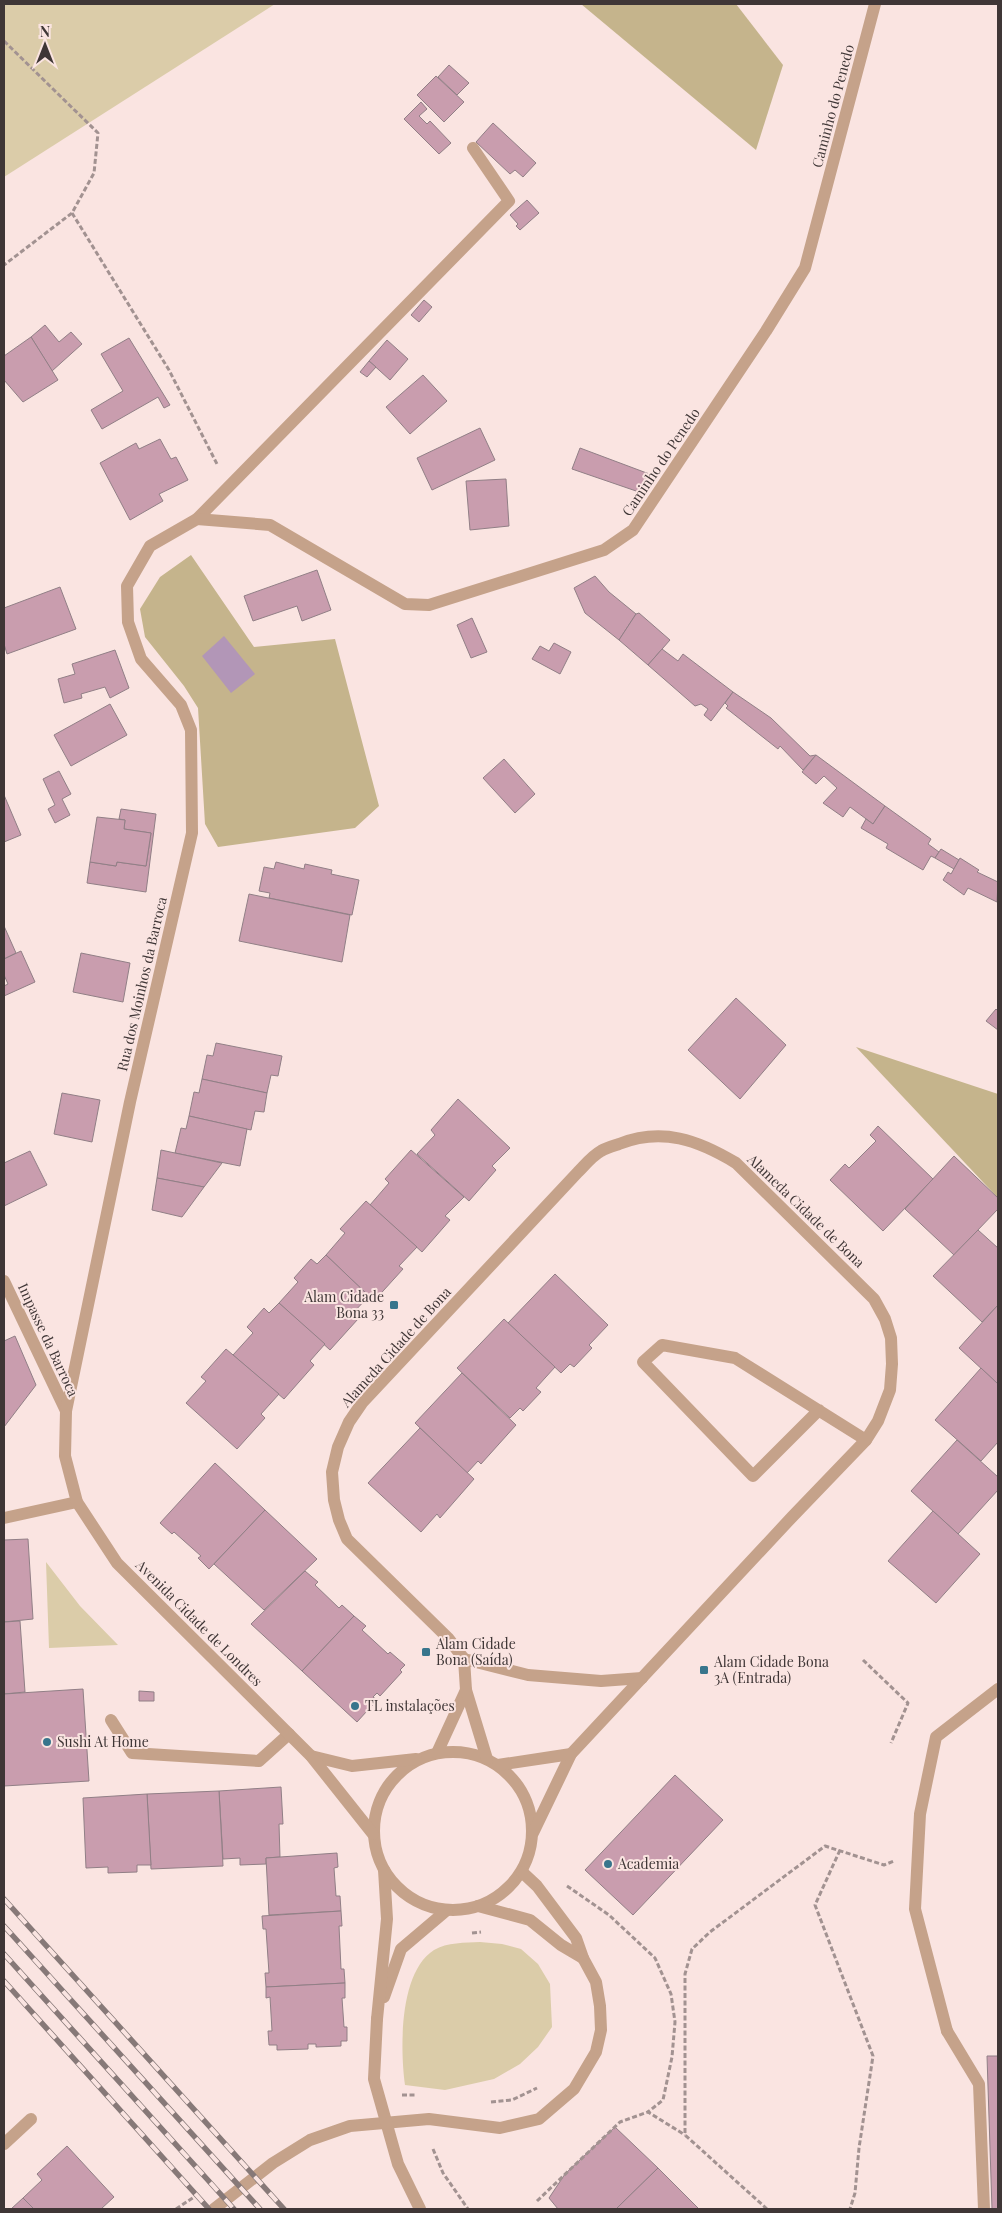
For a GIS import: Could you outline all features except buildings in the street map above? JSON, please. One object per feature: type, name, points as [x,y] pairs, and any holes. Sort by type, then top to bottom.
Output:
[{"type":"street","name":"Caminho do Penedo","points":[[197,519],[270,525],[405,604],[429,605],[604,550],[632,530],[766,331],[805,268],[875,4]]},
{"type":"street","name":"Rua dos Moinhos da Barroca","points":[[77,1502],[65,1456],[66,1411],[130,1102],[192,833],[191,730],[181,704],[141,659],[128,622],[127,586],[150,546],[197,519],[509,202],[473,148]]},
{"type":"street","name":"Alameda Cidade de Bona","points":[[464,1659],[448,1638],[347,1538],[334,1500],[332,1472],[338,1447],[349,1422],[362,1403],[578,1172],[601,1151],[630,1140],[661,1135],[687,1140],[714,1150],[736,1163],[874,1299],[885,1319],[891,1338],[890,1390],[878,1420],[866,1440],[571,1754],[533,1833]]},
{"type":"street","name":"Impasse da Barroca","points":[[4,1281],[66,1411]]},
{"type":"street","points":[[819,1410],[753,1476],[644,1362],[662,1345],[734,1358],[819,1410],[866,1440]]},
{"type":"street","points":[[4,1518],[77,1502]]},
{"type":"street","name":"Avenida Cidade de Londres","points":[[77,1502],[117,1563],[311,1756],[373,1834]]},
{"type":"street","points":[[492,1762],[466,1690],[464,1659],[528,1675],[601,1681],[642,1678]]},
{"type":"street","points":[[984,2209],[979,2084],[947,2031],[915,1909],[920,1814],[936,1738],[998,1689]]},
{"type":"street","points":[[437,1753],[466,1690]]},
{"type":"street","points":[[111,1720],[132,1752],[259,1760],[289,1734]]},
{"type":"street","points":[[311,1756],[352,1766],[419,1759],[437,1753],[454,1751],[471,1754],[492,1762],[513,1778],[524,1794],[531,1813],[533,1833],[528,1859],[522,1872],[510,1887],[496,1898],[478,1906],[457,1911],[435,1909],[415,1900],[397,1888],[384,1870],[376,1853],[373,1834],[376,1811],[385,1790],[400,1772],[419,1759]]},
{"type":"street","points":[[492,1762],[571,1754]]},
{"type":"street","points":[[384,1870],[386,1919],[377,2018],[374,2079],[398,2164],[420,2209]]},
{"type":"street","points":[[214,2209],[273,2163],[310,2140],[350,2126],[429,2119],[500,2128],[539,2119],[574,2089],[596,2052],[601,2030],[596,1982],[583,1958],[576,1938],[537,1886],[522,1872]]},
{"type":"street","points":[[478,1906],[530,1920],[583,1958]]},
{"type":"street","points":[[377,2018],[401,1949],[446,1910]]},
{"type":"street","points":[[4,2144],[31,2119]]},
{"type":"path","points":[[4,41],[98,133],[94,173],[72,213],[4,265]]},
{"type":"path","points":[[72,213],[169,370],[229,486]]},
{"type":"path","points":[[863,1660],[908,1703],[891,1743]]},
{"type":"path","points":[[685,2136],[685,1974],[692,1949],[739,1909],[825,1846],[884,1865],[896,1860]]},
{"type":"path","points":[[840,1850],[815,1905],[873,2056],[859,2148],[855,2193],[850,2209]]},
{"type":"path","points":[[537,2201],[620,2122],[648,2112],[663,2100],[672,2057],[675,2022],[671,1994],[655,1958],[609,1915],[560,1881]]},
{"type":"path","points":[[472,1933],[488,1931]]},
{"type":"path","points":[[489,2102],[512,2100],[543,2085]]},
{"type":"path","points":[[393,2095],[425,2096]]},
{"type":"path","points":[[648,2112],[685,2136],[767,2209]]},
{"type":"path","points":[[433,2149],[443,2173],[468,2209]]},
{"type":"path","points":[[176,2209],[200,2192]]},
{"type":"shaded area","points":[[4,4],[275,4],[4,177]]},
{"type":"shaded area","points":[[581,4],[736,4],[783,65],[756,150]]},
{"type":"shaded area","points":[[191,555],[254,647],[335,639],[379,806],[355,828],[218,847],[205,824],[198,708],[184,686],[145,637],[140,609],[160,577]]},
{"type":"shaded area","points":[[224,636],[255,674],[231,693],[202,656]]},
{"type":"shaded area","points":[[856,1047],[998,1094],[998,1198]]},
{"type":"shaded area","points":[[46,1562],[80,1606],[118,1645],[49,1648]]},
{"type":"shaded area","points":[[480,1942],[502,1944],[521,1949],[538,1964],[550,1984],[552,2027],[538,2047],[520,2064],[494,2079],[445,2090],[405,2085],[402,2052],[404,2012],[414,1975],[422,1961],[439,1947],[456,1943]]},
{"type":"railway","points":[[4,1899],[284,2209]]},
{"type":"railway","points":[[4,1926],[260,2209]]},
{"type":"railway","points":[[4,1954],[234,2209]]},
{"type":"railway","points":[[4,1981],[209,2209]]},
{"type":"place","name":"Alam Cidade Bona 33","points":[[394,1305]]},
{"type":"place","name":"Alam Cidade Bona (Saída)","points":[[426,1652]]},
{"type":"place","name":"Alam Cidade Bona 3A (Entrada)","points":[[704,1670]]},
{"type":"place","name":"TL instalações","points":[[355,1706]]},
{"type":"place","name":"Sushi At Home","points":[[47,1742]]},
{"type":"place","name":"Academia","points":[[608,1864]]}]
